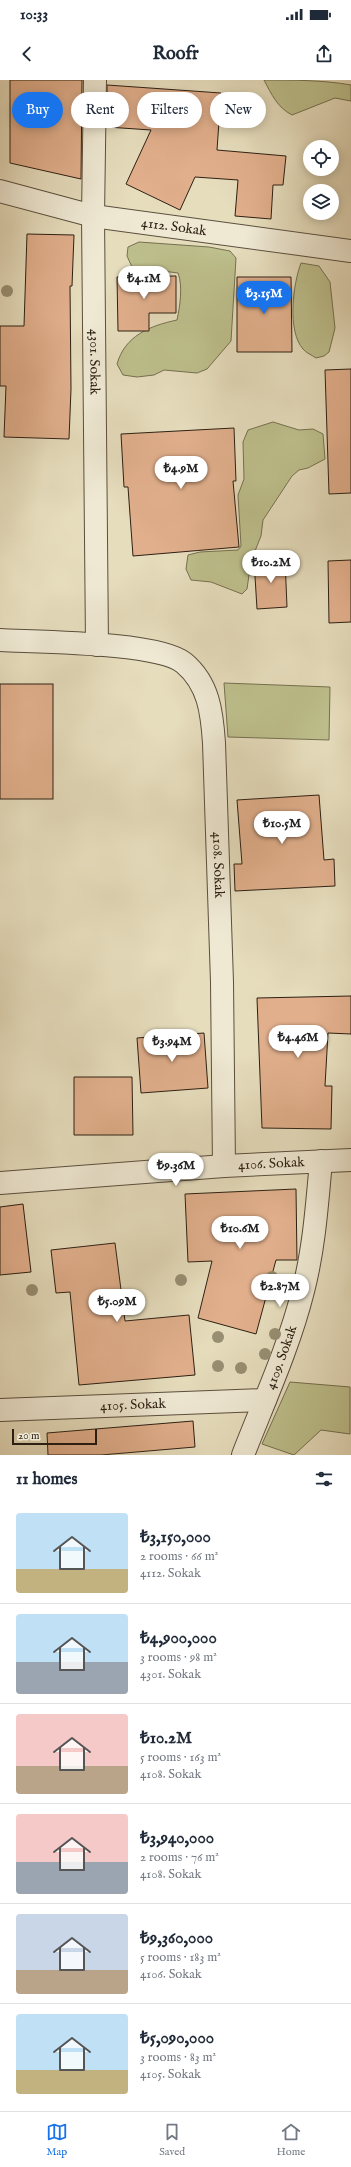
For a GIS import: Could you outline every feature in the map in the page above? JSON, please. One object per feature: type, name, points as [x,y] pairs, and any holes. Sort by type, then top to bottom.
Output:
[{"type":"street","name":"4301. Sokak","points":[[95,80],[93,216],[97,645]]},
{"type":"street","name":"4112. Sokak","points":[[0,191],[93,216],[351,251]]},
{"type":"street","name":"4108. Sokak","points":[[0,640],[97,645],[138,649],[165,654],[183,662],[196,676],[206,691],[212,713],[222,974],[224,1166]]},
{"type":"street","name":"4106. Sokak","points":[[0,1183],[224,1166],[351,1160]]},
{"type":"street","name":"4109. Sokak","points":[[243,1455],[265,1400],[303,1291],[314,1234],[321,1161]]},
{"type":"street","name":"4105. Sokak","points":[[0,1410],[265,1400]]},
{"type":"green space","points":[[264,80],[319,81],[351,85],[351,101],[335,98],[292,115],[282,108],[272,96]]},
{"type":"green space","points":[[139,242],[209,247],[230,251],[236,258],[231,341],[207,369],[197,373],[164,370],[154,375],[137,377],[123,375],[117,364],[121,354],[132,339],[157,325],[177,320],[181,290],[178,273],[132,267],[127,256],[128,247]]},
{"type":"green space","points":[[301,263],[319,266],[330,282],[335,328],[329,352],[324,356],[316,358],[307,353],[298,341],[293,319],[294,295]]},
{"type":"green space","points":[[273,422],[299,430],[313,429],[323,434],[325,459],[308,468],[299,470],[292,476],[263,520],[261,536],[251,561],[247,589],[242,594],[211,582],[191,580],[186,569],[188,555],[200,552],[238,550],[241,546],[238,495],[244,479],[243,442],[248,430]]},
{"type":"green space","points":[[224,683],[330,687],[329,740],[228,737]]},
{"type":"green space","points":[[290,1382],[350,1387],[350,1434],[321,1430],[294,1455],[262,1444]]},
{"type":"building","points":[[10,80],[82,80],[82,92],[71,92],[71,128],[82,128],[81,179],[10,163]]},
{"type":"building","points":[[107,85],[210,92],[210,128],[219,128],[217,150],[286,156],[283,185],[273,185],[271,219],[235,216],[238,180],[195,177],[180,210],[126,184],[151,130],[122,128],[129,128],[129,92],[107,92]]},
{"type":"building","points":[[27,234],[74,235],[72,286],[70,286],[71,389],[69,439],[4,437],[6,386],[0,386],[0,326],[24,326]]},
{"type":"building","points":[[176,276],[176,313],[149,313],[149,331],[118,331],[117,277]]},
{"type":"building","points":[[237,277],[291,277],[292,352],[237,352]]},
{"type":"building","points":[[351,369],[351,493],[329,494],[325,370]]},
{"type":"building","points":[[234,428],[236,481],[233,481],[239,547],[133,556],[128,487],[124,487],[121,434]]},
{"type":"building","points":[[285,559],[287,607],[257,609],[254,560]]},
{"type":"building","points":[[351,560],[351,622],[329,623],[328,561]]},
{"type":"building","points":[[0,684],[53,684],[53,799],[0,799]]},
{"type":"building","points":[[319,795],[324,860],[334,859],[335,886],[235,891],[234,864],[242,864],[237,800]]},
{"type":"building","points":[[351,996],[351,1034],[328,1033],[325,1086],[332,1086],[331,1129],[262,1128],[257,998]]},
{"type":"building","points":[[204,1033],[208,1088],[141,1093],[137,1038]]},
{"type":"building","points":[[74,1077],[132,1077],[133,1135],[74,1135]]},
{"type":"building","points":[[296,1189],[297,1260],[276,1260],[256,1334],[198,1318],[212,1261],[188,1262],[185,1194]]},
{"type":"building","points":[[23,1204],[31,1272],[0,1275],[0,1207]]},
{"type":"building","points":[[115,1243],[125,1321],[189,1315],[195,1375],[79,1385],[70,1292],[56,1293],[51,1250]]},
{"type":"building","points":[[193,1421],[195,1447],[101,1455],[48,1455],[47,1433]]}]
